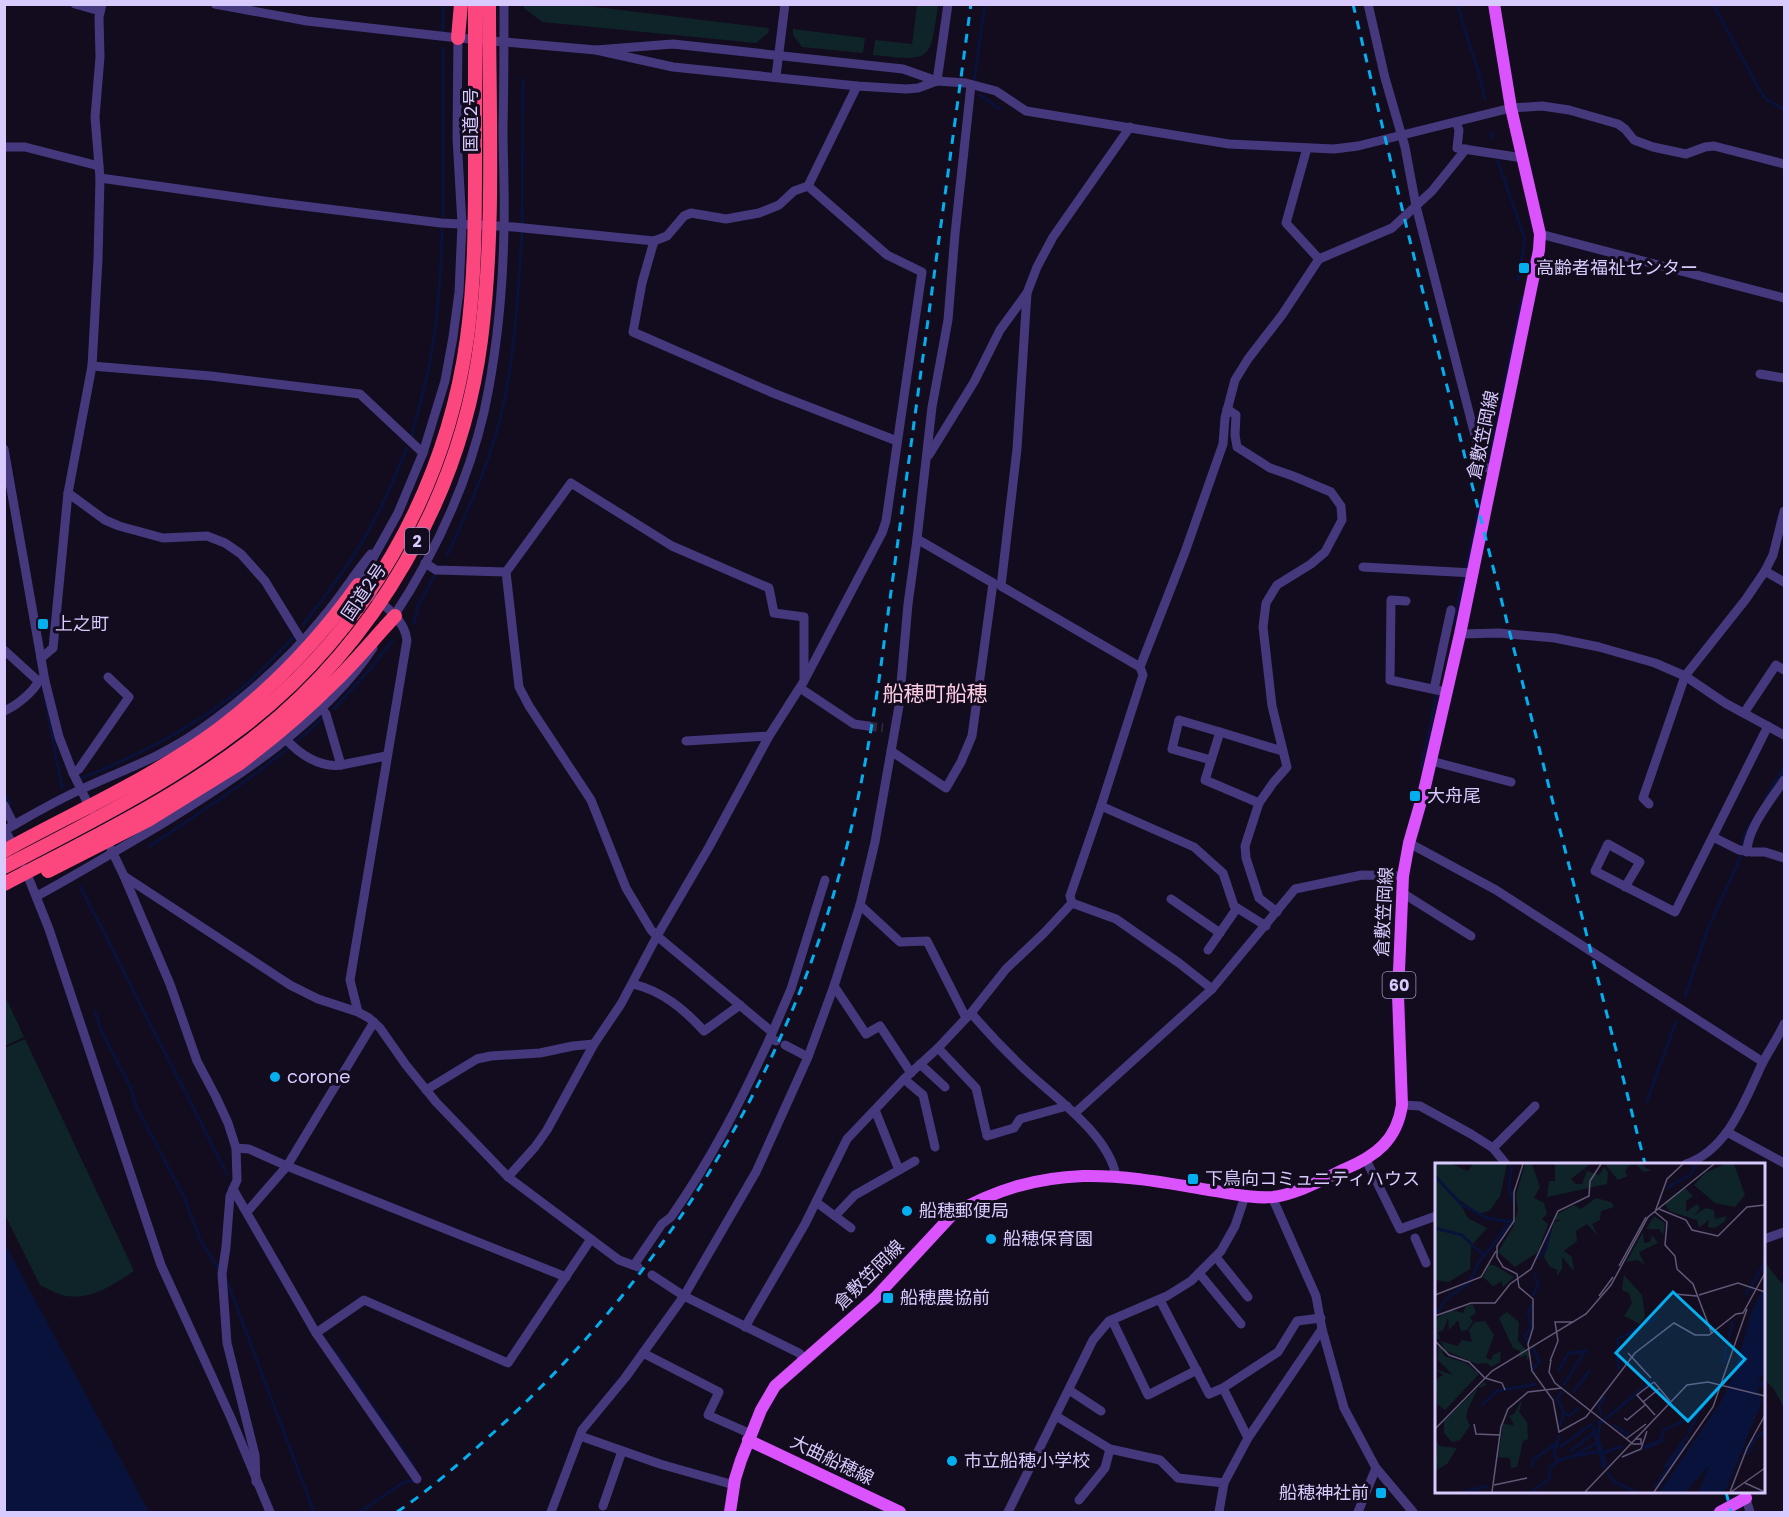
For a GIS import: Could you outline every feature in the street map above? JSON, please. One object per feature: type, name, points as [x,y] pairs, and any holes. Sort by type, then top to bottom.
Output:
[{"type":"highway","points":[[458,38],[459,4]]},
{"type":"highway","name":"国道2号","points":[[4,867],[81,827],[174,774],[226,739],[268,706],[316,659],[350,620],[387,564],[410,523],[440,453],[451,416],[467,338],[474,252],[475,4]]},
{"type":"highway","name":"国道2号","points":[[4,884],[146,808],[218,764],[258,734],[300,697],[334,662],[360,630],[404,565],[423,530],[453,460],[475,381],[486,298],[489,209],[489,4]]},
{"type":"highway","points":[[4,851],[151,772],[215,732],[255,700],[300,658],[340,611],[358,585]]},
{"type":"highway","points":[[4,894],[148,820],[240,763],[315,701],[338,679],[394,616]]},
{"type":"main road","name":"倉敷笠岡線","points":[[730,1512],[741,1460],[761,1410],[775,1386],[875,1298],[953,1214],[968,1205],[1014,1187],[1040,1180],[1082,1176],[1138,1178],[1245,1196],[1272,1197],[1295,1191],[1366,1160],[1393,1135],[1400,1120],[1402,1105],[1398,995],[1401,892],[1408,843],[1431,760],[1439,691],[1460,634],[1467,572],[1494,469],[1539,250],[1540,234],[1511,108],[1494,4]]},
{"type":"main road","name":"大曲船穂線","points":[[750,1437],[900,1512]]},
{"type":"main road","points":[[1720,1512],[1745,1495]]},
{"type":"street","points":[[41,658],[53,648],[68,493],[92,366],[98,259],[100,178],[95,117],[101,8],[75,4]]},
{"type":"street","points":[[215,4],[307,21],[458,38],[596,50],[673,67],[906,89],[918,88],[937,81]]},
{"type":"street","points":[[37,896],[113,854],[290,744],[366,659],[425,563],[473,451],[491,376],[502,276],[504,226],[504,4]]},
{"type":"street","points":[[776,76],[785,4]]},
{"type":"street","points":[[937,81],[948,4]]},
{"type":"street","points":[[1368,4],[1385,78],[1402,135],[1416,206],[1480,455],[1484,466],[1494,469]]},
{"type":"street","points":[[357,1012],[350,980],[407,640],[402,624],[358,585],[398,513],[423,453],[445,381],[453,338],[459,292],[462,224],[458,138],[458,38]]},
{"type":"street","points":[[596,50],[673,44],[903,69],[937,81],[996,91],[1026,111],[1229,144],[1334,149],[1358,146],[1511,108],[1542,106],[1587,114],[1618,124],[1634,140],[1653,147],[1686,154],[1714,146],[1785,164]]},
{"type":"street","points":[[551,1512],[582,1430],[625,1378],[684,1296],[756,1172],[808,1057],[860,905],[875,842],[899,706],[908,604],[918,539],[932,407],[948,320],[971,85]]},
{"type":"street","points":[[100,178],[441,223],[504,226],[654,240],[667,236],[684,216],[691,213],[726,219],[759,213],[779,205],[794,191],[808,186],[857,86]]},
{"type":"street","points":[[1456,122],[1459,130],[1457,148],[1523,158]]},
{"type":"street","points":[[927,458],[974,382],[1000,330],[1027,293],[1037,267],[1053,237],[1130,127]]},
{"type":"street","points":[[4,147],[25,147],[99,166]]},
{"type":"street","points":[[1306,148],[1286,223],[1319,259]]},
{"type":"street","points":[[1140,667],[1185,552],[1223,444],[1227,409],[1235,380],[1248,359],[1282,315],[1319,259],[1382,234],[1399,223],[1447,174],[1466,149]]},
{"type":"street","points":[[508,1177],[547,1130],[594,1044],[633,984],[657,936],[709,847],[769,736],[802,685],[882,533],[886,521],[922,272],[887,255],[808,186]]},
{"type":"street","points":[[1540,234],[1785,298]]},
{"type":"street","points":[[654,240],[642,283],[633,332],[772,393],[897,441]]},
{"type":"street","points":[[891,751],[946,788],[972,736],[1017,449],[1027,293]]},
{"type":"street","points":[[92,366],[212,376],[360,394],[423,453]]},
{"type":"street","points":[[1760,374],[1785,378]]},
{"type":"street","points":[[1227,409],[1236,415],[1234,435],[1237,447],[1270,468],[1331,492],[1341,506],[1342,520],[1325,552],[1311,564],[1277,585],[1266,603],[1263,627],[1272,706],[1287,767],[1259,803],[1245,846],[1246,858],[1259,898],[1277,912]]},
{"type":"street","points":[[4,449],[41,658],[42,680],[59,738],[80,790],[124,876],[170,984],[197,1061],[220,1106],[236,1148],[237,1180],[230,1197],[222,1274],[227,1343],[255,1455],[256,1482]]},
{"type":"street","points":[[802,685],[804,617],[774,613],[769,588],[672,546],[571,483],[506,572],[519,687],[591,800],[626,888],[651,930],[740,1005],[776,1039],[808,1057]]},
{"type":"street","points":[[68,493],[105,520],[119,526],[163,538],[207,536],[225,543],[241,554],[265,581],[302,641]]},
{"type":"street","points":[[1649,804],[1643,798],[1685,676],[1746,599],[1765,571],[1773,555],[1785,511]]},
{"type":"street","points":[[918,539],[1140,667],[1143,675],[1070,896],[1072,903]]},
{"type":"street","points":[[270,1512],[231,1418],[161,1265],[37,896],[5,830],[80,790],[150,759],[199,731],[226,711],[253,689],[302,641],[324,617],[361,565],[382,541]]},
{"type":"street","points":[[425,563],[436,570],[506,572]]},
{"type":"street","points":[[1363,567],[1467,572]]},
{"type":"street","points":[[1765,571],[1785,582]]},
{"type":"street","points":[[1406,601],[1391,600],[1390,681],[1439,691],[1451,610]]},
{"type":"street","points":[[1460,634],[1499,633],[1555,638],[1655,663],[1685,676],[1725,703],[1785,735]]},
{"type":"street","points":[[4,650],[37,680],[42,680]]},
{"type":"street","points":[[1744,713],[1776,665],[1785,670]]},
{"type":"street","points":[[73,773],[79,769],[129,697],[108,677]]},
{"type":"street","points":[[4,711],[10,709],[42,680]]},
{"type":"street","points":[[802,685],[854,723],[868,726]]},
{"type":"street","points":[[321,707],[326,714],[341,765]]},
{"type":"street","points":[[1211,760],[1172,748],[1179,720],[1282,751]]},
{"type":"street","points":[[1625,887],[1640,862],[1608,844],[1595,871],[1625,887],[1675,912],[1768,726]]},
{"type":"street","points":[[883,728],[895,730]]},
{"type":"street","points":[[1220,732],[1204,780],[1259,803]]},
{"type":"street","points":[[686,741],[769,736]]},
{"type":"street","points":[[290,744],[303,755],[333,766],[386,756]]},
{"type":"street","points":[[150,759],[180,812]]},
{"type":"street","points":[[1431,760],[1511,782]]},
{"type":"street","points":[[1743,851],[1755,826],[1785,780]]},
{"type":"street","points":[[4,805],[14,825]]},
{"type":"street","points":[[1101,807],[1194,847],[1223,873],[1234,906],[1266,926]]},
{"type":"street","points":[[1713,837],[1743,851],[1766,852],[1785,858]]},
{"type":"street","points":[[1408,843],[1496,890],[1763,1062]]},
{"type":"street","points":[[1075,1113],[1212,989],[1295,890],[1362,874],[1403,876]]},
{"type":"street","points":[[124,876],[291,985],[318,999],[357,1012],[374,1022],[426,1090],[508,1177],[619,1260],[636,1266],[662,1224],[671,1217],[711,1158],[776,1039],[825,880]]},
{"type":"street","points":[[1401,892],[1471,936]]},
{"type":"street","points":[[1171,899],[1220,933]]},
{"type":"street","points":[[1072,903],[1116,919],[1212,989]]},
{"type":"street","points":[[745,1328],[816,1202],[847,1139],[938,1048],[969,1015],[1006,969],[1072,903]]},
{"type":"street","points":[[860,905],[900,942],[927,941],[969,1015],[1032,1076],[1075,1113],[1101,1145],[1116,1176]]},
{"type":"street","points":[[1208,950],[1237,908]]},
{"type":"street","points":[[633,984],[659,993],[693,1019],[704,1031],[740,1005]]},
{"type":"street","points":[[834,986],[866,1034],[880,1026],[908,1076],[923,1095],[935,1147]]},
{"type":"street","points":[[249,1210],[287,1166],[374,1022]]},
{"type":"street","points":[[1689,1163],[1709,1150],[1727,1132],[1742,1108],[1763,1062],[1785,1024]]},
{"type":"street","points":[[426,1090],[477,1059],[540,1053],[594,1044]]},
{"type":"street","points":[[938,1048],[976,1088],[987,1136],[1014,1128],[1020,1119],[1067,1106]]},
{"type":"street","points":[[920,1064],[945,1087]]},
{"type":"street","points":[[1402,1105],[1420,1106],[1471,1134],[1493,1148],[1505,1163]]},
{"type":"street","points":[[1493,1148],[1535,1106]]},
{"type":"street","points":[[875,1110],[899,1170]]},
{"type":"street","points":[[1727,1132],[1785,1163]]},
{"type":"street","points":[[236,1148],[249,1149],[566,1277]]},
{"type":"street","points":[[1366,1160],[1400,1229],[1435,1217]]},
{"type":"street","points":[[835,1216],[855,1195],[915,1161]]},
{"type":"street","points":[[233,1189],[249,1210],[297,1302],[319,1331],[417,1479]]},
{"type":"street","points":[[1008,1512],[1093,1340],[1112,1320],[1160,1299],[1191,1281],[1221,1251],[1235,1226],[1245,1196]]},
{"type":"street","points":[[1272,1197],[1316,1296],[1344,1408],[1376,1468],[1413,1512]]},
{"type":"street","points":[[816,1202],[851,1228]]},
{"type":"street","points":[[1765,1239],[1785,1232]]},
{"type":"street","points":[[1415,1238],[1423,1264],[1435,1260]]},
{"type":"street","points":[[319,1331],[364,1300],[508,1364],[591,1239]]},
{"type":"street","points":[[1216,1257],[1248,1297]]},
{"type":"street","points":[[1199,1273],[1241,1324]]},
{"type":"street","points":[[652,1275],[684,1296],[799,1353],[804,1359]]},
{"type":"street","points":[[1160,1299],[1209,1394],[1223,1388],[1278,1352],[1297,1321],[1322,1323]]},
{"type":"street","points":[[1112,1320],[1148,1395],[1197,1370]]},
{"type":"street","points":[[1219,1512],[1224,1483],[1248,1438],[1322,1323]]},
{"type":"street","points":[[643,1353],[719,1392],[708,1415],[750,1437]]},
{"type":"street","points":[[1223,1388],[1248,1438]]},
{"type":"street","points":[[1069,1390],[1101,1411]]},
{"type":"street","points":[[1056,1416],[1110,1449],[1160,1460],[1178,1478],[1224,1483]]},
{"type":"street","points":[[580,1436],[660,1464],[734,1485]]},
{"type":"street","points":[[1078,1500],[1105,1468],[1110,1449]]},
{"type":"street","points":[[603,1506],[622,1451]]},
{"type":"street","points":[[1358,1512],[1376,1468]]},
{"type":"street","points":[[1745,1495],[1750,1512]]},
{"type":"green space","points":[[524,5],[588,5],[769,28],[768,33],[756,43],[542,22],[524,8]]},
{"type":"green space","points":[[917,5],[938,5],[933,38],[924,54],[906,58],[873,55],[875,40],[912,44]]},
{"type":"green space","points":[[793,29],[865,38],[863,53],[802,47],[793,35]]},
{"type":"green space","points":[[5,996],[24,1037],[4,1046]]},
{"type":"green space","points":[[25,1039],[134,1271],[102,1290],[85,1296],[64,1295],[40,1285],[5,1215],[5,1048]]},
{"type":"green space","points":[[1765,1262],[1781,1283],[1784,1283],[1784,1408],[1774,1389],[1765,1380]]},
{"type":"shaded area","points":[[5,1244],[149,1512],[5,1512]]},
{"type":"waterway","points":[[443,4],[443,32]]},
{"type":"waterway","points":[[974,81],[985,4]]},
{"type":"waterway","points":[[1457,4],[1485,99]]},
{"type":"waterway","points":[[1713,4],[1765,98],[1784,110]]},
{"type":"waterway","points":[[443,48],[443,217]]},
{"type":"waterway","points":[[522,223],[523,79]]},
{"type":"waterway","points":[[980,95],[1000,109]]},
{"type":"waterway","points":[[1491,132],[1493,138]]},
{"type":"waterway","points":[[1498,161],[1525,240],[1518,280]]},
{"type":"waterway","points":[[411,438],[427,376],[435,332],[442,229]]},
{"type":"waterway","points":[[447,555],[477,488],[500,419],[512,350],[522,232]]},
{"type":"waterway","points":[[1489,461],[1522,298]]},
{"type":"waterway","points":[[303,625],[358,549],[382,505],[407,448]]},
{"type":"waterway","points":[[1453,623],[1485,483]]},
{"type":"waterway","points":[[414,623],[418,606],[435,574]]},
{"type":"waterway","points":[[82,778],[156,744],[207,714],[234,695],[295,636]]},
{"type":"waterway","points":[[334,709],[393,640]]},
{"type":"waterway","points":[[1421,768],[1437,693]]},
{"type":"waterway","points":[[45,697],[62,788],[64,787]]},
{"type":"waterway","points":[[150,846],[261,769],[323,718]]},
{"type":"waterway","points":[[1765,799],[1784,768]]},
{"type":"waterway","points":[[4,793],[10,804]]},
{"type":"waterway","points":[[1685,997],[1708,929],[1741,856],[1744,836],[1753,820]]},
{"type":"waterway","points":[[80,886],[227,1174]]},
{"type":"waterway","points":[[95,1012],[102,1032],[131,1088],[136,1106],[184,1197],[200,1239],[219,1270]]},
{"type":"waterway","points":[[1647,1101],[1676,1022]]},
{"type":"waterway","points":[[227,1281],[314,1512]]},
{"type":"waterway","points":[[333,1349],[414,1466]]},
{"type":"waterway","points":[[360,1512],[404,1482],[413,1481]]},
{"type":"tunnel","points":[[868,726],[883,728]]},
{"type":"railway","points":[[397,1512],[458,1464],[551,1377],[605,1317],[655,1253],[700,1187],[741,1117],[777,1044],[808,970],[842,867],[855,814],[870,734],[971,4]]},
{"type":"railway","points":[[1353,4],[1408,233],[1645,1163]]},
{"type":"railway","points":[[1726,1493],[1731,1512]]},
{"type":"place","name":"高齢者福祉センター","points":[[1524,268]]},
{"type":"place","name":"上之町","points":[[43,624]]},
{"type":"place","name":"大舟尾","points":[[1415,796]]},
{"type":"place","name":"corone","points":[[275,1077]]},
{"type":"place","name":"下鳥向コミュニティハウス","points":[[1193,1179]]},
{"type":"place","name":"船穂郵便局","points":[[907,1211]]},
{"type":"place","name":"船穂保育園","points":[[991,1239]]},
{"type":"place","name":"船穂農協前","points":[[888,1298]]},
{"type":"place","name":"市立船穂小学校","points":[[952,1461]]},
{"type":"place","name":"船穂神社前","points":[[1381,1493]]},
{"type":"district","name":"船穂町船穂","points":[[935,694]]}]
